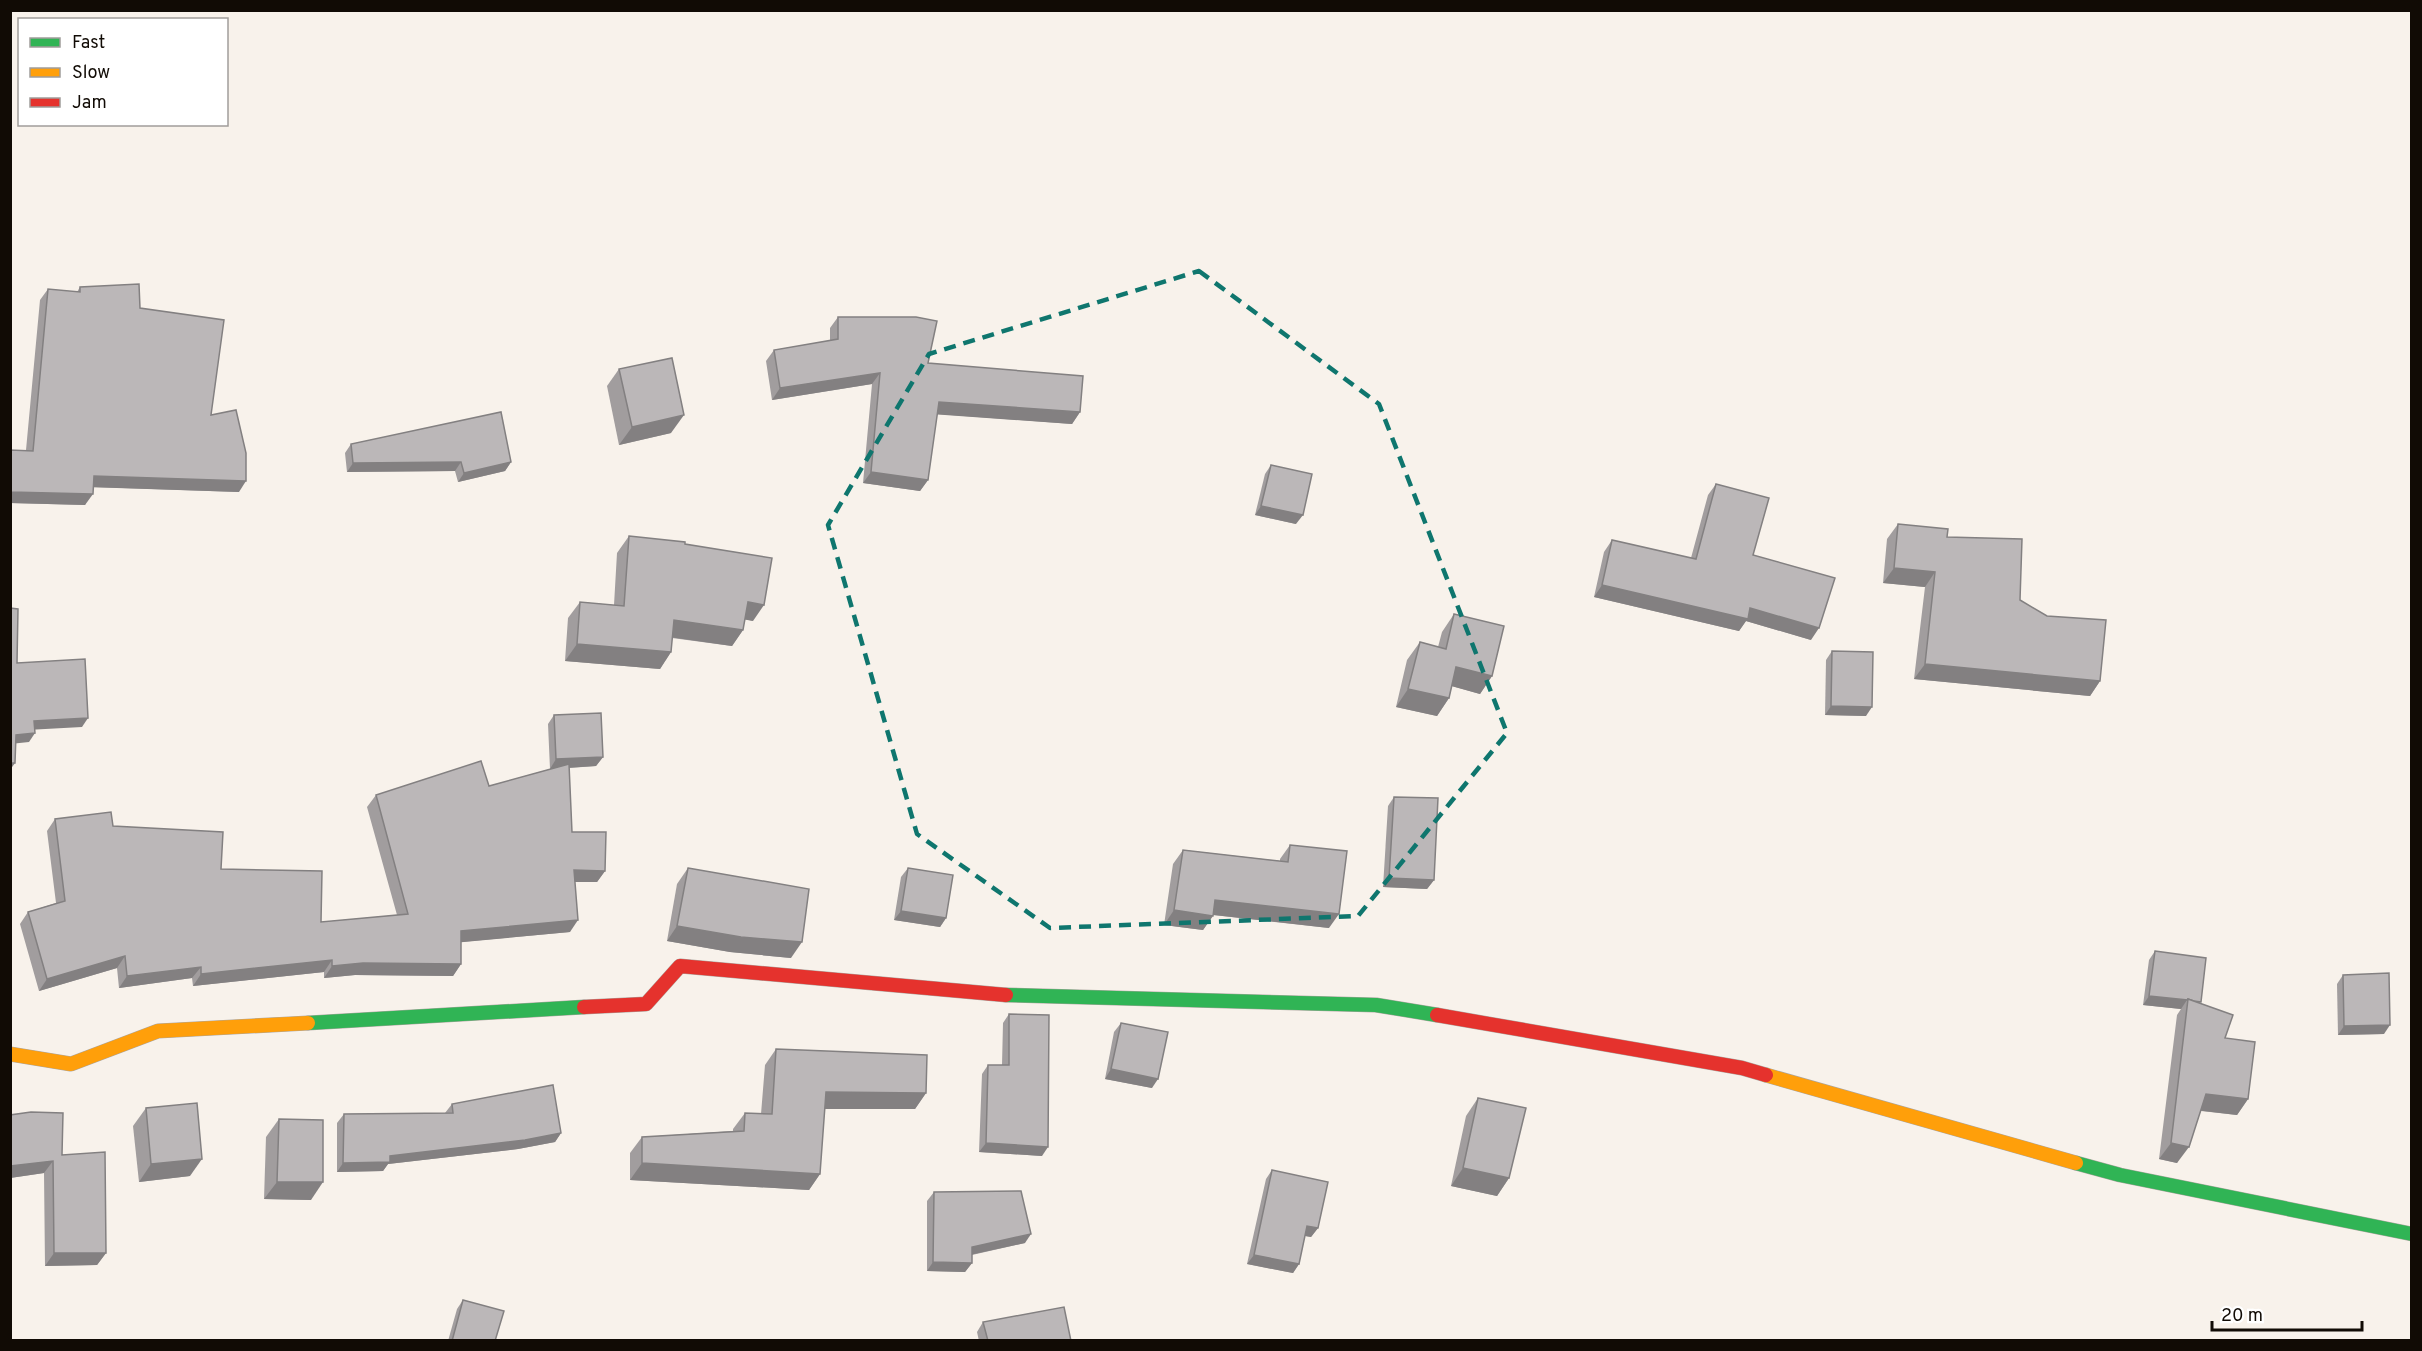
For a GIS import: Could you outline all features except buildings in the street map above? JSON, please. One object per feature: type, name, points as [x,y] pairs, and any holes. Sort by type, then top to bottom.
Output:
[{"type":"street","points":[[10,1054],[71,1064],[158,1031],[646,1004],[680,966],[980,994],[1376,1005],[1742,1068],[2120,1175],[2412,1234]]},
{"type":"highlighted area","points":[[1199,271],[1379,404],[1507,733],[1358,916],[1050,928],[917,834],[828,525],[929,354]]},
{"type":"traffic: fast","points":[[1006,995],[1376,1005],[1437,1015]]},
{"type":"traffic: fast","points":[[308,1023],[584,1007]]},
{"type":"traffic: fast","points":[[2076,1163],[2120,1175],[2412,1234]]},
{"type":"traffic: slow","points":[[10,1054],[71,1064],[158,1031],[308,1023]]},
{"type":"traffic: slow","points":[[1766,1075],[2076,1163]]},
{"type":"traffic: jam","points":[[584,1007],[646,1004],[680,966],[1006,995]]},
{"type":"traffic: jam","points":[[1437,1015],[1742,1068],[1766,1075]]}]
